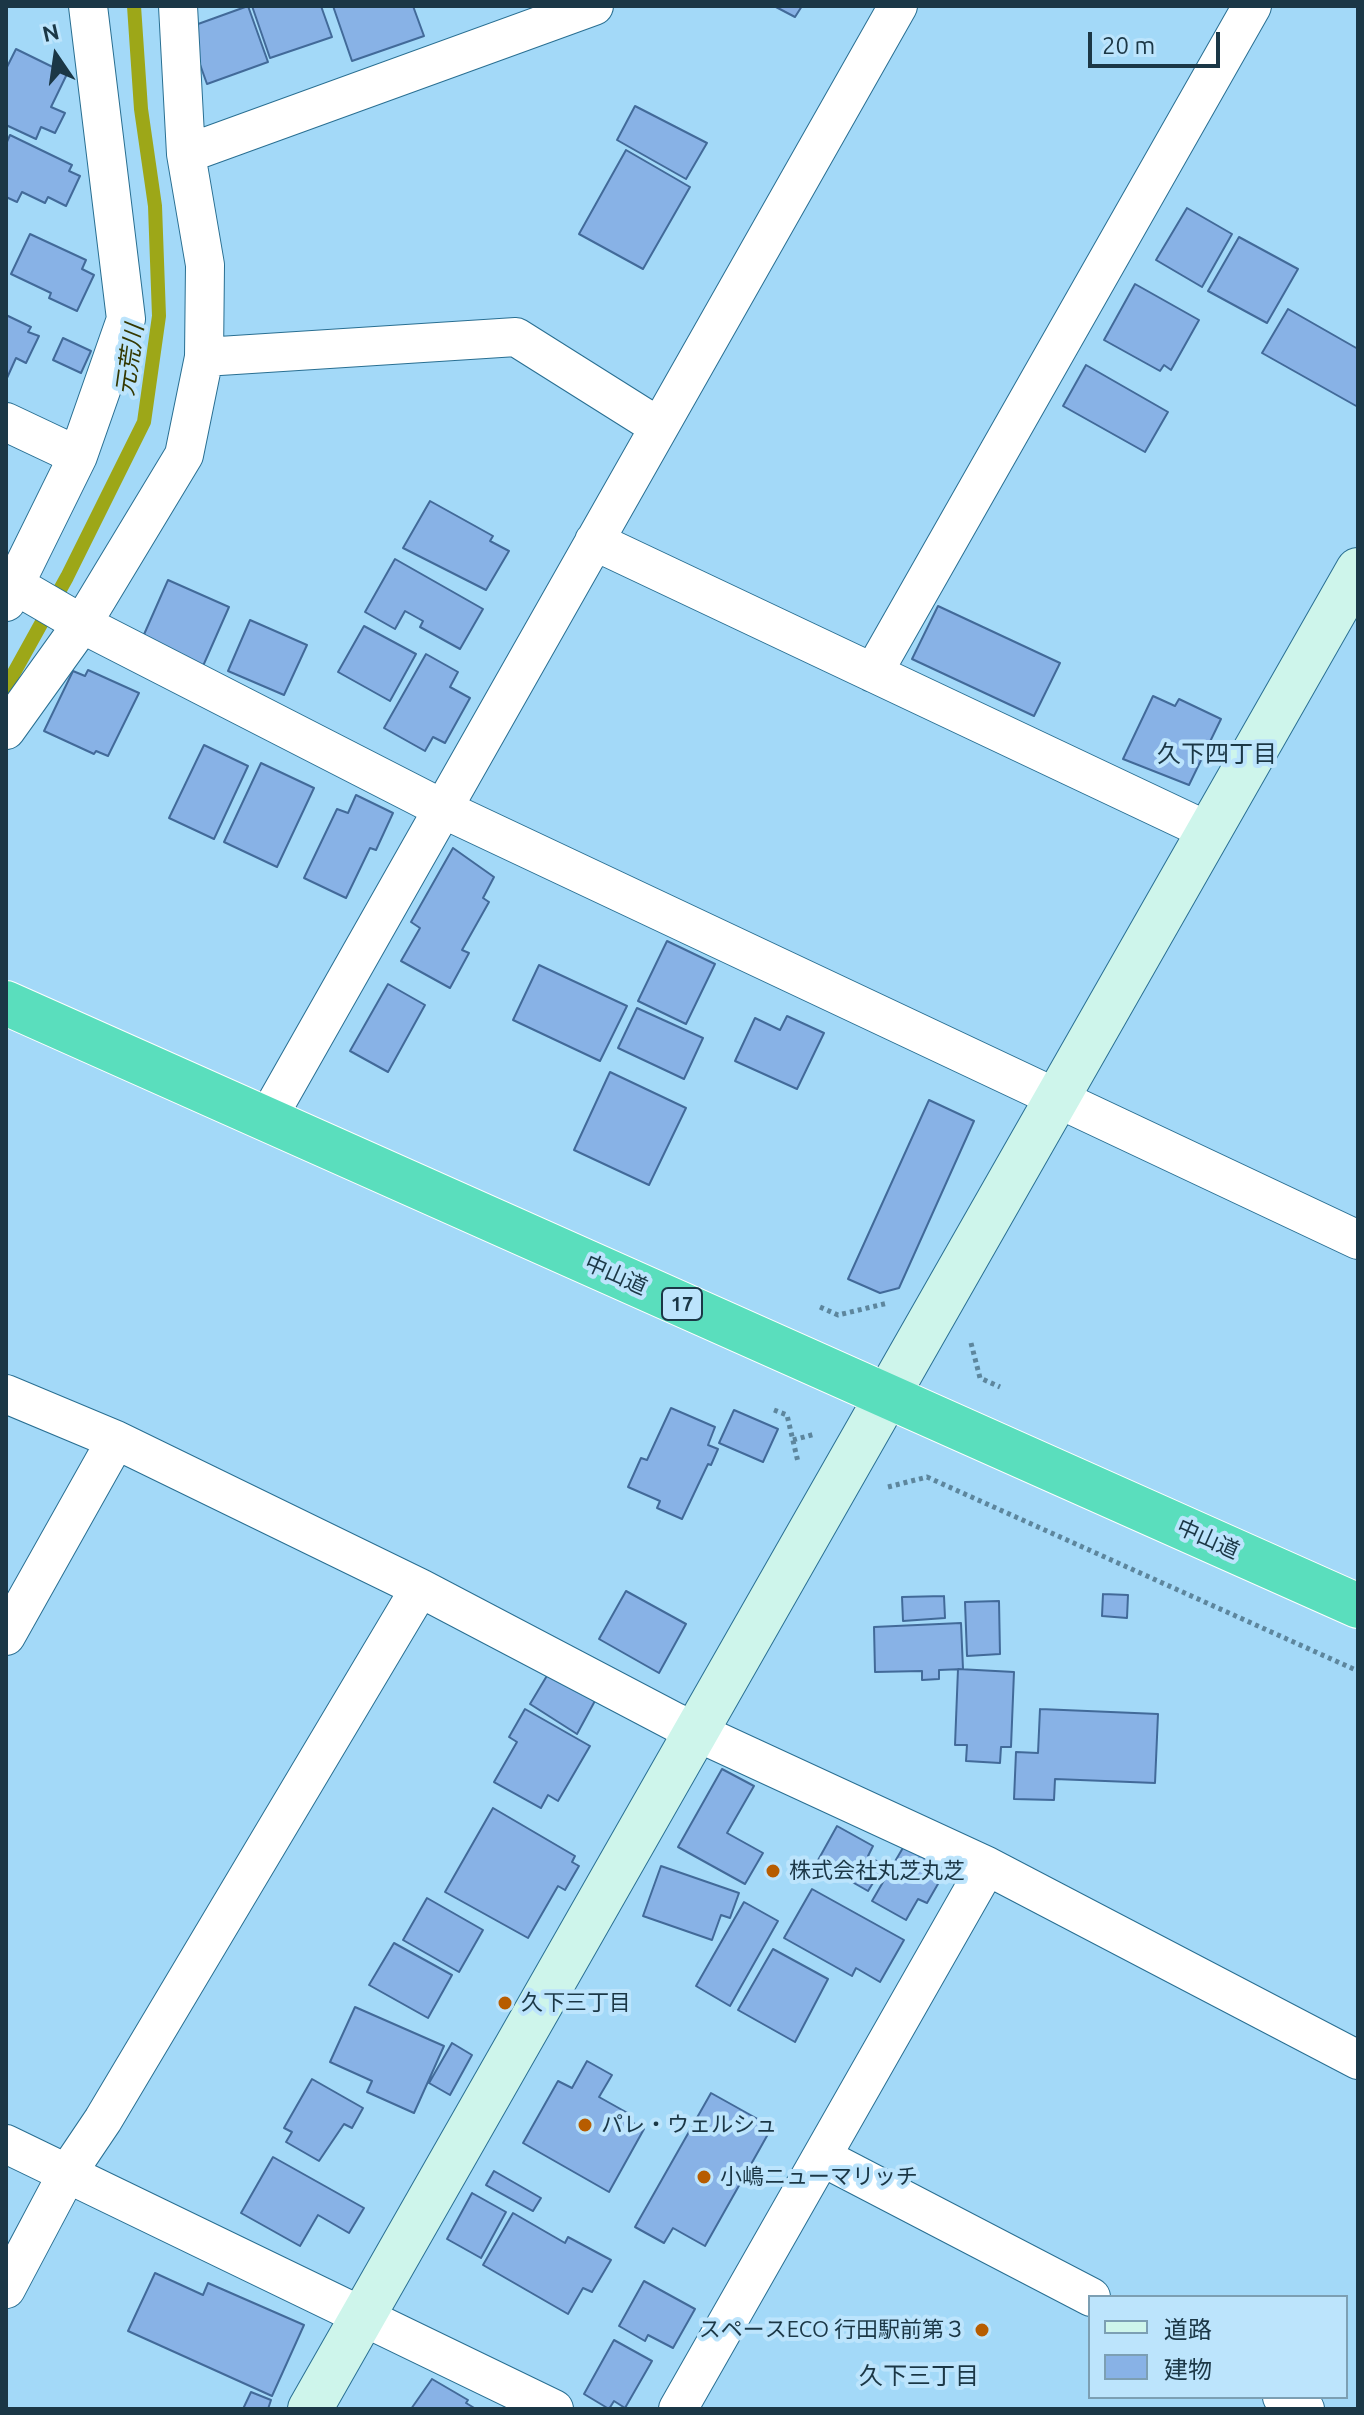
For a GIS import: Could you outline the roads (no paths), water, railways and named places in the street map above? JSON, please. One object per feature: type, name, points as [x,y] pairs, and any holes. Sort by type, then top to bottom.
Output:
[{"type":"highway","name":"中山道","points":[[6,1003],[1358,1606]]},
{"type":"street","points":[[88,6],[126,319],[78,456],[11,594],[82,624],[443,809],[1059,1099],[1353,1226]]},
{"type":"street","points":[[6,730],[82,624],[184,455],[204,357],[205,265],[186,154],[178,6]]},
{"type":"street","points":[[186,154],[594,6]]},
{"type":"street","points":[[267,1119],[898,6]]},
{"type":"street","points":[[873,673],[1252,6]]},
{"type":"street","points":[[204,357],[516,337],[659,427]]},
{"type":"street","points":[[6,422],[78,456]]},
{"type":"street","points":[[594,541],[1210,832]]},
{"type":"street","points":[[310,2409],[1358,570]]},
{"type":"street","points":[[6,1394],[116,1440],[420,1588],[695,1731],[987,1866],[1358,2060]]},
{"type":"street","points":[[6,1636],[116,1440]]},
{"type":"street","points":[[6,2289],[68,2172],[119,2093],[420,1588]]},
{"type":"street","points":[[678,2409],[987,1866]]},
{"type":"street","points":[[6,2144],[554,2409]]},
{"type":"street","points":[[822,2157],[1088,2295]]},
{"type":"street","points":[[1286,2399],[1305,2409]]},
{"type":"waterway","name":"元荒川","points":[[6,687],[67,577],[144,422],[159,316],[155,206],[141,109],[134,6]]},
{"type":"place","name":"株式会社丸芝丸芝","points":[[773,1871]]},
{"type":"place","name":"久下三丁目","points":[[505,2003]]},
{"type":"place","name":"パレ・ウェルシュ","points":[[585,2125]]},
{"type":"place","name":"小嶋ニューマリッチ","points":[[704,2177]]},
{"type":"place","name":"スペースECO 行田駅前第３","points":[[982,2330]]},
{"type":"district","name":"久下四丁目","points":[[1217,754]]},
{"type":"district","name":"久下三丁目","points":[[919,2376]]}]
